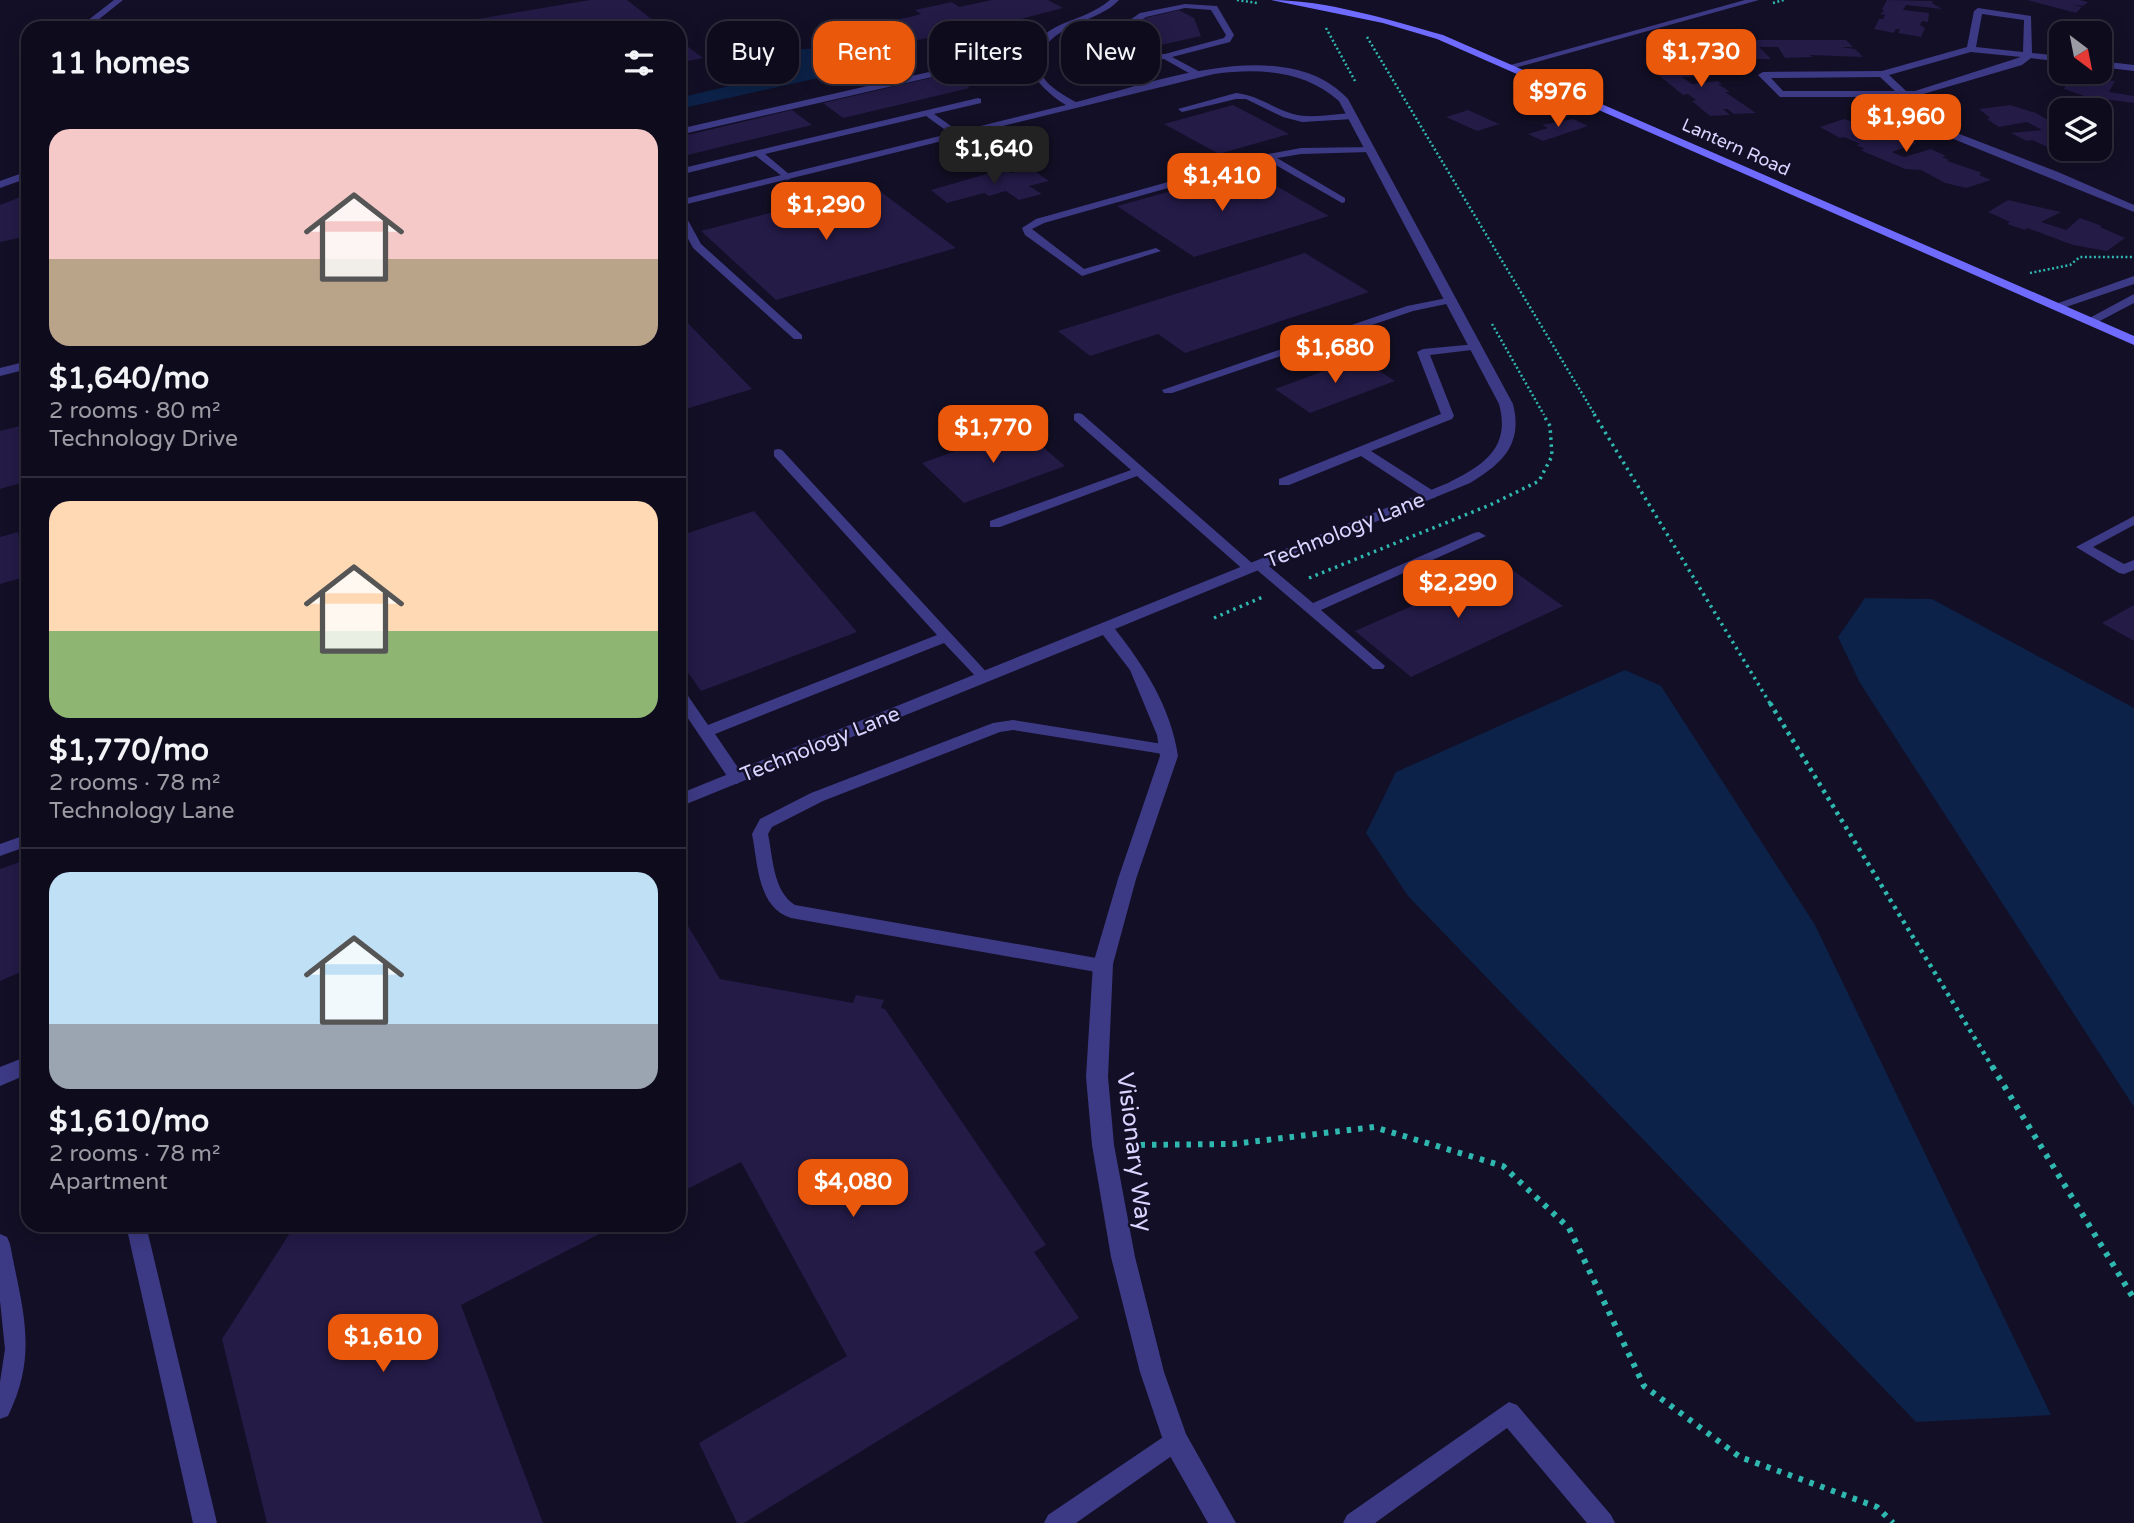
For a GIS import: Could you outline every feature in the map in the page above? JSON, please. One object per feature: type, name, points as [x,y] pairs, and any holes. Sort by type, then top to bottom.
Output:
[{"type":"street","points":[[91,21],[119,0]]},
{"type":"street","points":[[1075,106],[1056,95],[1038,78],[1034,68],[1035,56],[1052,34],[1102,11],[1115,0]]},
{"type":"street","name":"Lantern Road","points":[[1275,0],[1419,30],[1508,66],[2134,341]]},
{"type":"street","points":[[1508,66],[1755,0]]},
{"type":"street","points":[[1971,49],[1978,10],[2028,18],[2026,55],[2019,63],[1927,92],[1780,94],[1762,75],[1882,74],[1971,49],[2026,55],[2049,58]]},
{"type":"street","points":[[2112,65],[2134,68]]},
{"type":"street","name":"Technology Lane","points":[[686,202],[1202,74],[1234,68],[1276,71],[1305,77],[1333,89],[1343,99],[1452,300],[1509,411],[1511,425],[1508,439],[1499,455],[1478,472],[1430,495],[686,798]]},
{"type":"street","points":[[1882,74],[1945,132],[2054,174],[2134,209]]},
{"type":"street","points":[[0,185],[21,177]]},
{"type":"street","points":[[2056,306],[2134,280]]},
{"type":"street","points":[[2090,321],[2134,298]]},
{"type":"street","points":[[0,372],[21,367]]},
{"type":"street","points":[[1106,628],[1138,669],[1166,735],[1169,750]]},
{"type":"street","name":"Visionary Way","points":[[1169,750],[1170,756],[1127,880],[1102,966],[1097,1077],[1103,1145],[1123,1257],[1152,1372],[1175,1440],[1223,1523]]},
{"type":"street","points":[[0,1077],[21,1069]]},
{"type":"lane","points":[[1165,56],[1227,40],[1230,35],[1218,11],[1196,5],[1143,15],[1111,36],[1146,57],[1165,56],[1202,74]]},
{"type":"lane","points":[[686,130],[929,75]]},
{"type":"lane","points":[[1182,109],[1236,96],[1248,97],[1286,115],[1302,119],[1353,116]]},
{"type":"lane","points":[[686,170],[978,101]]},
{"type":"lane","points":[[927,113],[958,135]]},
{"type":"lane","points":[[1156,251],[1082,273],[1027,229],[1050,218],[1268,157],[1301,150],[1370,149]]},
{"type":"lane","points":[[759,154],[787,177]]},
{"type":"lane","points":[[1268,157],[1342,200]]},
{"type":"lane","points":[[686,226],[697,246],[798,337]]},
{"type":"lane","points":[[1168,390],[1411,308],[1452,300]]},
{"type":"lane","points":[[1284,482],[1448,416],[1423,352],[1476,347]]},
{"type":"lane","points":[[1078,417],[1139,471],[1378,666]]},
{"type":"lane","points":[[1362,450],[1430,495]]},
{"type":"lane","points":[[778,453],[984,677]]},
{"type":"lane","points":[[995,524],[1139,471]]},
{"type":"lane","points":[[2134,520],[2083,547],[2124,569],[2134,564]]},
{"type":"lane","points":[[1311,609],[1479,536]]},
{"type":"lane","points":[[705,732],[946,636]]},
{"type":"lane","points":[[686,704],[737,778]]},
{"type":"lane","points":[[1102,966],[791,911],[780,904],[772,892],[760,834],[766,823],[817,797],[998,727],[1013,726],[1169,750]]},
{"type":"lane","points":[[0,850],[21,842]]},
{"type":"lane","points":[[138,1232],[205,1523]]},
{"type":"lane","points":[[0,1244],[15,1337],[15,1366],[0,1408]]},
{"type":"lane","points":[[1355,1523],[1509,1413],[1603,1523]]},
{"type":"lane","points":[[1056,1523],[1175,1440]]},
{"type":"path","points":[[1361,26],[1644,498],[2134,1299]]},
{"type":"path","points":[[2023,275],[2070,265],[2080,257],[2134,257]]},
{"type":"path","points":[[1103,1145],[1233,1144],[1374,1127],[1503,1166],[1569,1228],[1644,1386],[1740,1457],[1877,1507],[1893,1523]]},
{"type":"water","points":[[802,49],[813,49],[813,79],[799,82],[799,52]]},
{"type":"water","points":[[737,84],[792,84],[686,107],[686,96]]},
{"type":"water","points":[[1865,598],[1932,599],[2134,708],[2134,1107],[1860,683],[1838,637]]},
{"type":"water","points":[[1625,670],[1661,686],[1815,925],[2051,1415],[1916,1422],[1408,896],[1366,833],[1396,772]]},
{"type":"building","points":[[590,0],[627,0],[654,21],[466,21]]},
{"type":"building","points":[[992,0],[1048,0],[1063,8],[1013,21],[929,21],[929,38],[915,41],[915,21],[888,21],[921,14],[915,10],[952,2],[959,7]]},
{"type":"building","points":[[1887,0],[1933,1],[1932,3],[1942,9],[1906,5],[1903,10],[1929,13],[1928,22],[1922,21],[1920,25],[1925,28],[1921,37],[1898,33],[1900,29],[1896,29],[1894,33],[1874,29],[1879,19],[1883,19],[1885,15],[1880,14],[1884,11],[1882,9]]},
{"type":"building","points":[[2027,0],[2088,2],[2083,6],[2070,4],[2082,7],[2076,13]]},
{"type":"building","points":[[1179,10],[1194,18],[1201,36],[1160,45],[1160,21],[1141,19]]},
{"type":"building","points":[[1737,40],[1846,40],[1853,47],[1840,47],[1855,49],[1863,57],[1810,55],[1812,57],[1785,58],[1778,47],[1759,47],[1771,59],[1752,59],[1728,54],[1717,43]]},
{"type":"building","points":[[686,45],[703,58],[686,62]]},
{"type":"building","points":[[1683,61],[1687,65],[1705,68],[1715,75],[1682,77],[1692,84],[1718,81],[1722,84],[1718,84],[1730,92],[1725,92],[1756,113],[1734,114],[1723,109],[1730,115],[1710,116],[1692,101],[1696,100],[1688,94],[1683,95],[1655,72],[1658,70],[1654,67],[1658,67],[1654,63]]},
{"type":"building","points":[[929,78],[929,84],[964,84],[970,88],[843,118],[823,103],[915,84],[915,82]]},
{"type":"building","points":[[2112,81],[2115,81],[2109,92],[2134,96],[2134,103],[2112,100],[2112,98],[2087,97],[2064,89],[2066,84],[2112,84]]},
{"type":"building","points":[[1233,105],[1289,134],[1219,154],[1164,124]]},
{"type":"building","points":[[2010,105],[2036,113],[2049,120],[2049,148],[2011,133],[2042,130],[2027,122],[1999,127],[1979,109]]},
{"type":"building","points":[[792,110],[812,125],[686,155],[686,135]]},
{"type":"building","points":[[1468,110],[1499,124],[1477,131],[1446,117]]},
{"type":"building","points":[[1573,119],[1588,126],[1543,141],[1528,134],[1548,128],[1542,125]]},
{"type":"building","points":[[1844,119],[1873,128],[1869,129],[1886,136],[1917,143],[1892,152],[1904,157],[1931,149],[1946,156],[1942,157],[1949,160],[1947,161],[1980,172],[1979,175],[1991,180],[1966,188],[1945,183],[1921,170],[1905,169],[1860,150],[1865,149],[1856,145],[1860,144],[1844,137],[1840,138],[1820,127]]},
{"type":"building","points":[[1030,168],[1049,181],[1029,186],[1042,194],[1019,200],[1006,191],[989,196],[984,193],[947,203],[931,190],[1004,169],[1011,173]]},
{"type":"building","points":[[1248,170],[1329,216],[1194,257],[1117,206]]},
{"type":"building","points":[[873,186],[956,248],[776,300],[701,231]]},
{"type":"building","points":[[21,197],[21,238],[0,242],[0,205]]},
{"type":"building","points":[[2008,200],[2061,212],[2041,222],[2066,230],[2080,218],[2125,238],[2107,251],[2073,245],[2027,228],[2025,230],[2007,224],[2010,222],[1988,212]]},
{"type":"building","points":[[1305,253],[1369,292],[1185,353],[1158,334],[1090,356],[1058,331]]},
{"type":"building","points":[[686,321],[752,389],[686,409]]},
{"type":"building","points":[[1359,358],[1395,381],[1310,413],[1275,389]]},
{"type":"building","points":[[21,426],[21,483],[0,489],[0,431]]},
{"type":"building","points":[[1021,428],[1065,466],[964,503],[922,463]]},
{"type":"building","points":[[754,511],[857,632],[701,691],[686,670],[686,534]]},
{"type":"building","points":[[18,532],[21,578],[0,584],[0,537]]},
{"type":"building","points":[[1505,565],[1563,606],[1411,677],[1355,631]]},
{"type":"building","points":[[2134,605],[2134,641],[2102,623]]},
{"type":"building","points":[[21,862],[21,972],[0,981],[0,869]]},
{"type":"building","points":[[686,923],[720,979],[853,1003],[856,995],[884,1000],[881,1008],[885,1009],[1046,1245],[1034,1252],[1079,1318],[744,1523],[737,1523],[699,1443],[847,1356],[741,1162],[686,1190]]},
{"type":"building","points":[[291,1232],[603,1232],[461,1305],[543,1523],[267,1523],[222,1339]]}]
